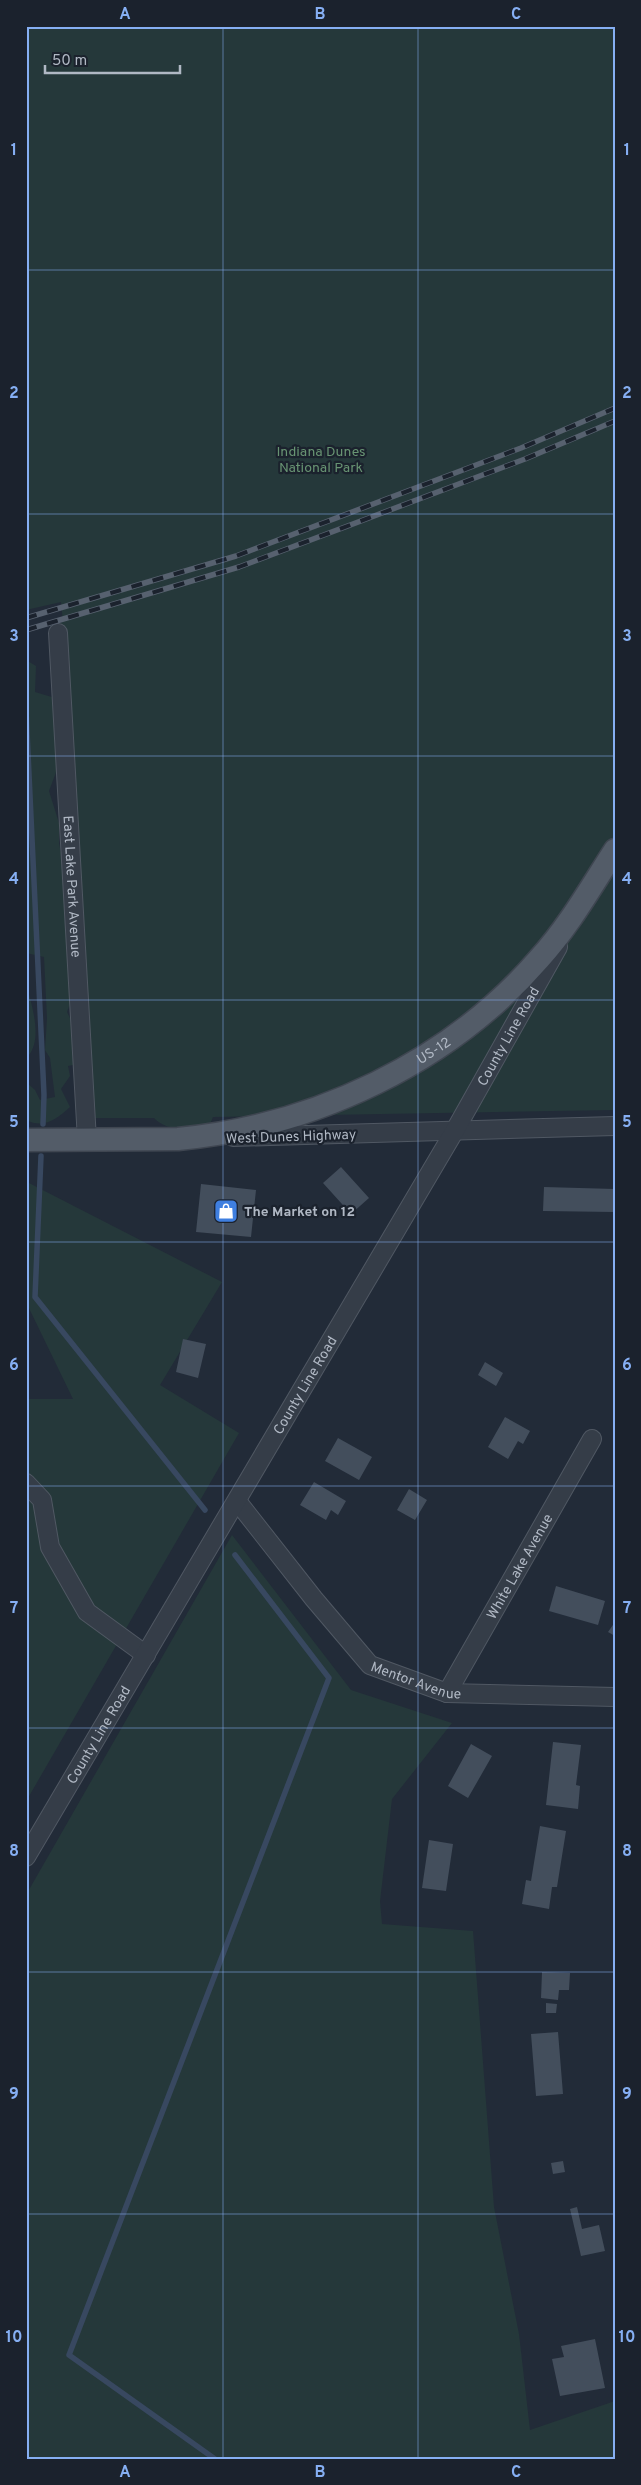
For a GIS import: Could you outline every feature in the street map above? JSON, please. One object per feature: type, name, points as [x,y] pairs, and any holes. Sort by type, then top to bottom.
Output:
[{"type":"main road","name":"US-12","points":[[178,1139],[237,1131],[300,1115],[366,1088],[417,1061],[487,1009],[540,959],[577,910],[615,850]]},
{"type":"main road","name":"West Dunes Highway","points":[[26,1140],[178,1139]]},
{"type":"street","name":"East Lake Park Avenue","points":[[58,633],[87,1140]]},
{"type":"street","name":"County Line Road","points":[[26,1857],[454,1132],[577,910]]},
{"type":"street","name":"West Dunes Highway","points":[[178,1139],[615,1126]]},
{"type":"street","name":"White Lake Avenue","points":[[447,1693],[592,1439]]},
{"type":"street","points":[[26,1483],[42,1500],[50,1547],[87,1612],[146,1655]]},
{"type":"street","name":"Mentor Avenue","points":[[237,1502],[314,1600],[370,1665],[447,1693],[615,1696]]},
{"type":"green space","name":"Indiana Dunes National Park","points":[[26,26],[615,26],[615,1110],[213,1117],[211,1122],[204,1125],[181,1129],[167,1126],[154,1118],[95,1118],[92,1078],[88,1071],[72,998],[67,1012],[72,1022],[75,1060],[73,1065],[68,1066],[70,1076],[61,1089],[70,1107],[55,1119],[44,1123],[33,1123],[26,1120],[26,1082],[35,1090],[40,1100],[55,1097],[50,1058],[45,1050],[47,1018],[44,957],[26,953],[26,660],[36,666],[35,692],[55,698],[57,755],[65,658],[60,623],[63,622],[61,602],[26,610]],"holes":[[[58,767],[64,867],[59,843],[59,823],[49,791]]]},
{"type":"green space","points":[[26,983],[36,1030],[33,1048],[29,1055],[26,1054]]},
{"type":"green space","points":[[29,1183],[222,1282],[160,1385],[239,1433],[28,1798],[26,1797],[26,1399],[73,1399],[26,1302]]},
{"type":"green space","points":[[232,1535],[351,1690],[452,1723],[392,1799],[380,1901],[382,1924],[473,1931],[494,2207],[519,2334],[530,2430],[615,2401],[615,2459],[26,2459],[26,1895]]},
{"type":"building","points":[[341,1167],[369,1198],[351,1214],[323,1183]]},
{"type":"building","name":"The Market on 12","points":[[201,1184],[256,1190],[251,1237],[196,1232]]},
{"type":"building","points":[[544,1187],[615,1189],[614,1212],[543,1211]]},
{"type":"building","points":[[183,1339],[206,1344],[198,1378],[176,1372]]},
{"type":"building","points":[[485,1362],[503,1373],[496,1386],[478,1375]]},
{"type":"building","points":[[505,1417],[530,1431],[523,1444],[518,1441],[508,1459],[488,1447]]},
{"type":"building","points":[[338,1438],[372,1457],[359,1480],[325,1461]]},
{"type":"building","points":[[314,1482],[346,1501],[338,1515],[331,1510],[326,1520],[300,1505]]},
{"type":"building","points":[[409,1489],[427,1500],[415,1520],[397,1510]]},
{"type":"building","points":[[556,1586],[605,1601],[598,1625],[549,1611]]},
{"type":"building","points":[[615,1622],[615,1636],[608,1632]]},
{"type":"building","points":[[553,1742],[581,1745],[576,1785],[580,1786],[578,1809],[546,1805]]},
{"type":"building","points":[[471,1744],[492,1756],[468,1798],[448,1786]]},
{"type":"building","points":[[540,1826],[566,1831],[557,1887],[552,1887],[549,1909],[522,1904],[526,1880],[531,1881]]},
{"type":"building","points":[[429,1840],[453,1844],[446,1891],[422,1888]]},
{"type":"building","points":[[542,1972],[570,1973],[569,1990],[559,1990],[558,2000],[541,1998]]},
{"type":"building","points":[[546,2003],[557,2004],[556,2013],[546,2013]]},
{"type":"building","points":[[558,2032],[563,2094],[536,2096],[531,2034]]},
{"type":"building","points":[[563,2161],[565,2172],[553,2174],[551,2163]]},
{"type":"building","points":[[577,2207],[582,2229],[599,2225],[605,2251],[581,2256],[570,2209]]},
{"type":"building","points":[[595,2339],[605,2388],[560,2396],[552,2359],[564,2357],[561,2346]]},
{"type":"waterway","points":[[26,710],[44,1095],[43,1124]]},
{"type":"waterway","points":[[41,1156],[35,1297],[205,1510]]},
{"type":"waterway","points":[[215,2459],[69,2355],[329,1678],[235,1555]]},
{"type":"railway","points":[[26,618],[236,556],[521,448],[615,408]]},
{"type":"railway","points":[[26,630],[239,567],[525,459],[615,421]]},
{"type":"place","name":"The Market on 12","points":[[226,1211]]}]
